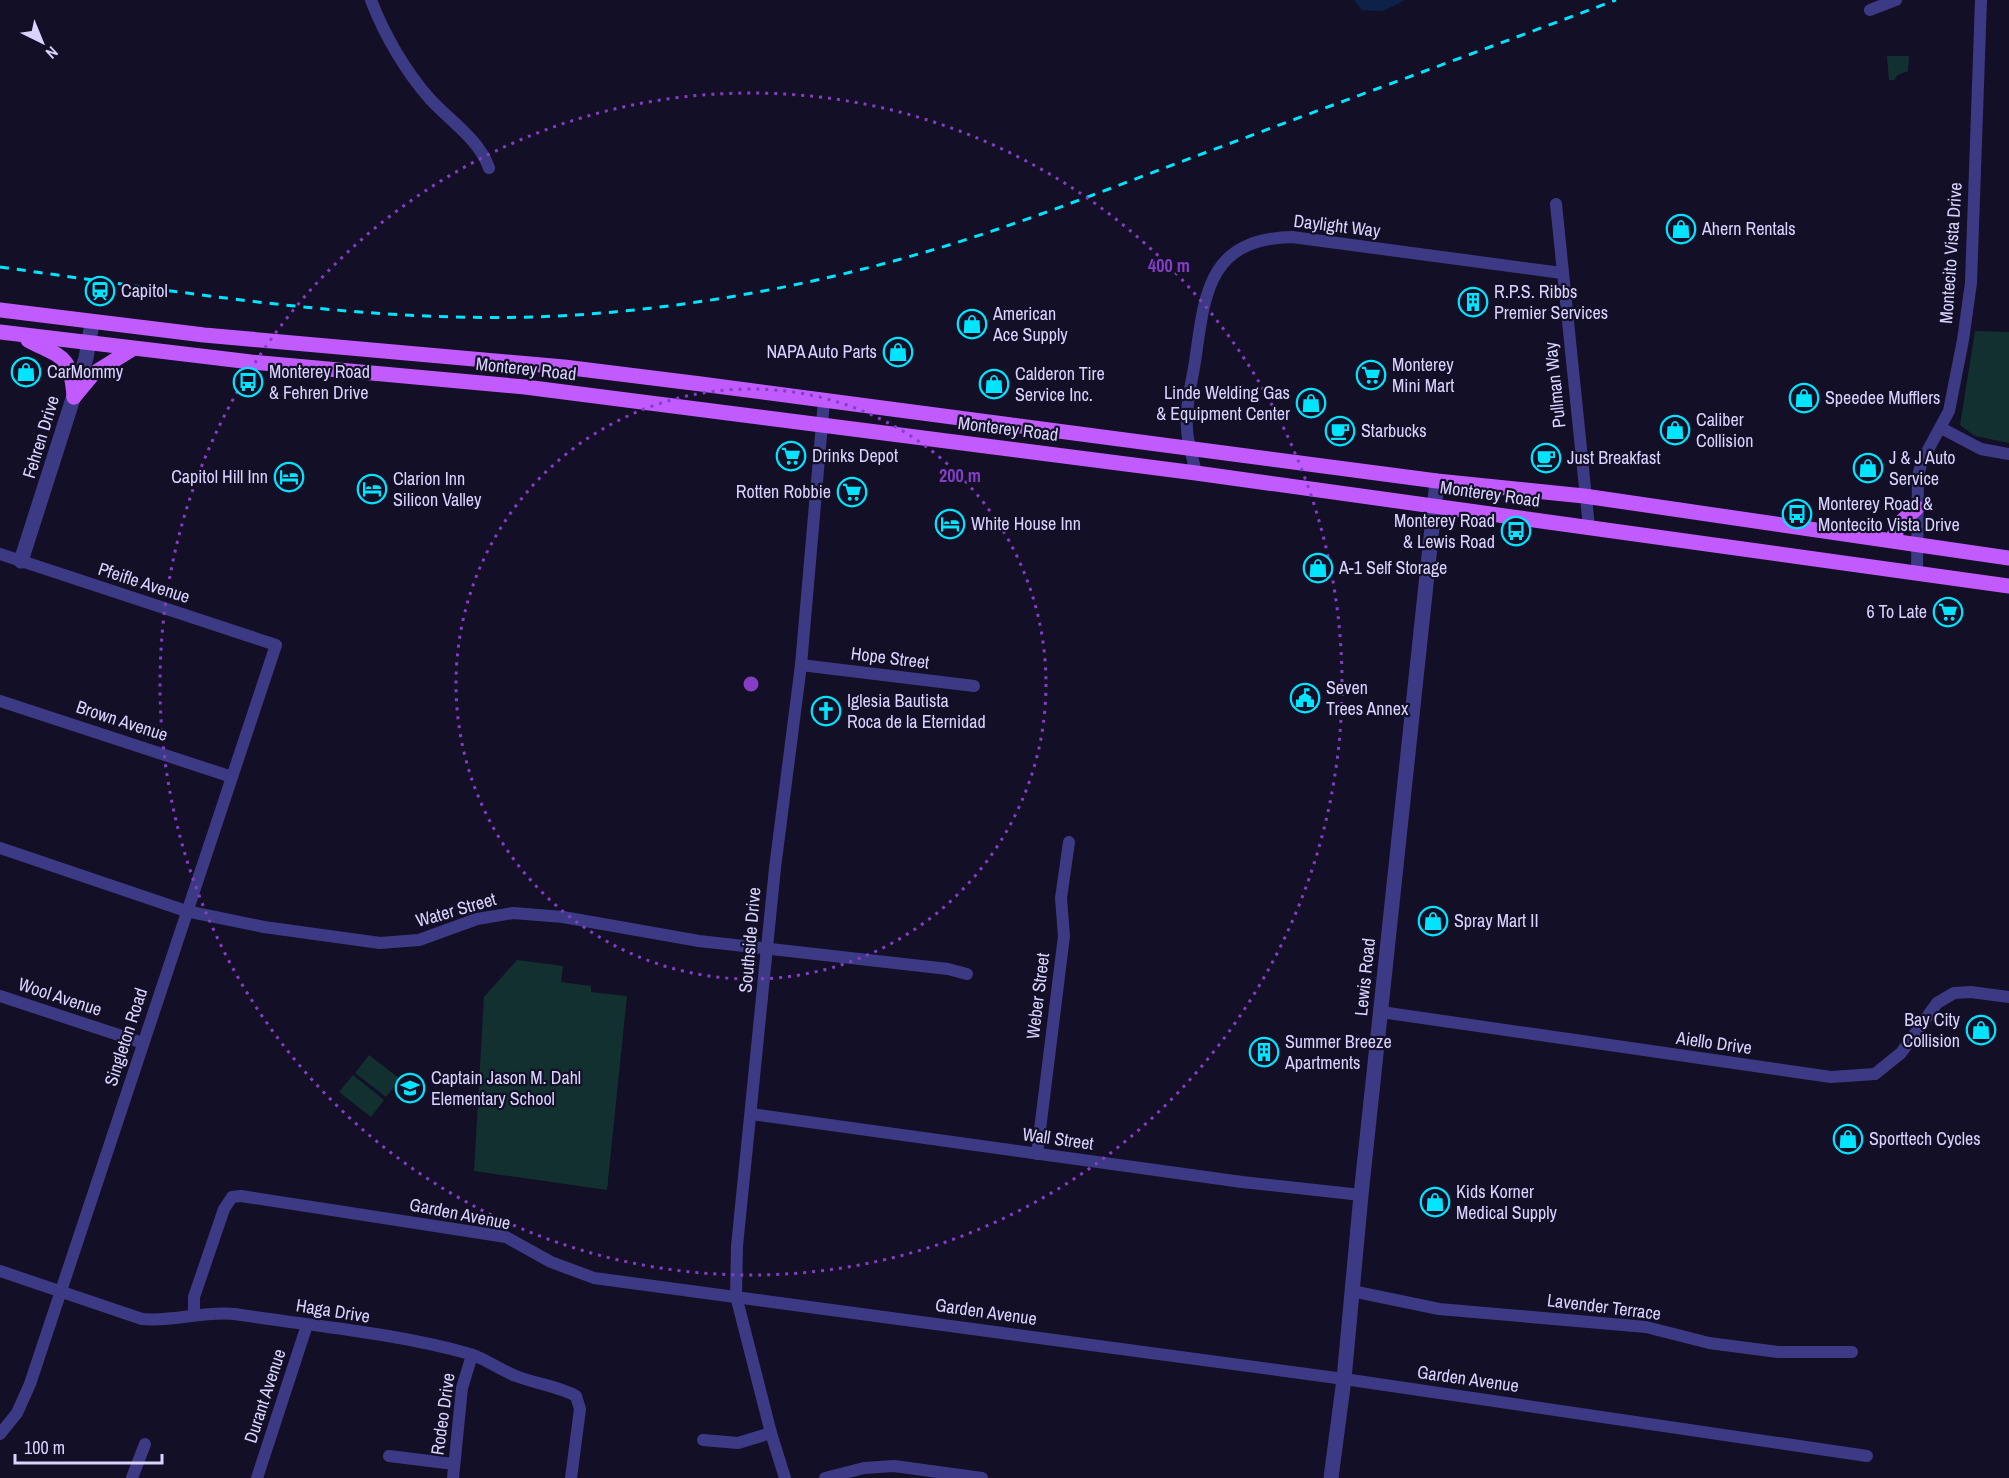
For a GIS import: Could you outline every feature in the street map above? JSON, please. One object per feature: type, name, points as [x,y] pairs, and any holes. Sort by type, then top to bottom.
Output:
[{"type":"main road","name":"Monterey Road","points":[[0,310],[92,323],[580,369],[1437,481],[1584,496],[1892,539],[2009,558]]},
{"type":"main road","name":"Monterey Road","points":[[0,332],[131,350],[483,383],[1196,473],[2009,586]]},
{"type":"main road","points":[[20,335],[66,360],[71,370],[74,397]]},
{"type":"main road","points":[[74,397],[94,373],[131,350]]},
{"type":"main road","points":[[483,383],[485,361]]},
{"type":"main road","points":[[1892,539],[1902,521],[1917,508]]},
{"type":"street","points":[[371,0],[382,28],[429,98],[484,153],[489,168]]},
{"type":"street","points":[[1870,10],[1896,0]]},
{"type":"street","name":"Montecito Vista Drive","points":[[1917,573],[1917,508],[1920,469],[1949,411],[1971,283],[1981,0]]},
{"type":"street","name":"Pullman Way","points":[[1556,204],[1588,527]]},
{"type":"street","name":"Daylight Way","points":[[1196,473],[1186,428],[1208,287],[1218,269],[1233,254],[1251,243],[1271,238],[1292,237],[1562,273]]},
{"type":"street","name":"Fehren Drive","points":[[21,561],[74,397],[92,323]]},
{"type":"street","name":"Southside Drive","points":[[785,1478],[771,1433],[736,1296],[737,1246],[767,947],[801,665],[824,400]]},
{"type":"street","points":[[1941,428],[1981,449],[2009,454]]},
{"type":"street","name":"Lewis Road","points":[[1330,1478],[1344,1379],[1360,1195],[1437,481]]},
{"type":"street","name":"Pfeifle Avenue","points":[[0,554],[276,645]]},
{"type":"street","name":"Singleton Road","points":[[0,1434],[17,1413],[30,1384],[276,645]]},
{"type":"street","name":"Hope Street","points":[[801,665],[974,686]]},
{"type":"street","name":"Brown Avenue","points":[[0,701],[232,777]]},
{"type":"street","name":"Weber Street","points":[[1037,1154],[1064,936],[1061,898],[1069,842]]},
{"type":"street","name":"Water Street","points":[[0,848],[186,910],[264,927],[380,942],[419,940],[477,919],[513,912],[563,917],[699,941],[948,969],[967,974]]},
{"type":"street","name":"Aiello Drive","points":[[1381,1012],[1831,1077],[1875,1074],[1901,1053],[1937,1003],[1954,993],[1971,992],[2009,998]]},
{"type":"street","name":"Wool Avenue","points":[[0,996],[143,1043]]},
{"type":"street","name":"Wall Street","points":[[751,1114],[1037,1154],[1360,1195]]},
{"type":"street","name":"Garden Avenue","points":[[194,1313],[194,1297],[224,1209],[232,1197],[241,1196],[506,1237],[550,1262],[594,1278],[1344,1379],[1867,1456]]},
{"type":"street","name":"Haga Drive","points":[[0,1271],[142,1319],[163,1320],[194,1313],[227,1314],[472,1355],[515,1376],[548,1387],[564,1389],[576,1396],[580,1409],[571,1478]]},
{"type":"street","name":"Lavender Terrace","points":[[1352,1291],[1439,1309],[1646,1327],[1709,1343],[1789,1353],[1852,1352]]},
{"type":"street","name":"Durant Avenue","points":[[257,1478],[307,1326]]},
{"type":"street","name":"Rodeo Drive","points":[[453,1478],[462,1388],[472,1355]]},
{"type":"street","points":[[703,1440],[738,1443],[771,1433]]},
{"type":"street","points":[[132,1478],[145,1444]]},
{"type":"street","points":[[389,1456],[454,1464]]},
{"type":"street","points":[[825,1478],[864,1468],[894,1466],[925,1474],[982,1478]]},
{"type":"green space","points":[[1887,56],[1909,56],[1908,71],[1898,75],[1894,80],[1889,80]]},
{"type":"green space","points":[[1975,331],[2009,332],[2009,443],[1975,436],[1960,425]]},
{"type":"green space","points":[[517,960],[563,966],[561,982],[591,986],[591,992],[627,996],[607,1190],[474,1171],[484,997]]},
{"type":"green space","points":[[369,1055],[400,1079],[386,1097],[355,1073]]},
{"type":"green space","points":[[353,1075],[384,1100],[371,1117],[339,1092]]},
{"type":"water","points":[[1354,0],[1405,0],[1383,11],[1362,10]]},
{"type":"railway","points":[[0,267],[215,297],[359,312],[431,316],[576,315],[707,301],[794,285],[879,265],[994,230],[1616,0]]},
{"type":"place","name":"Ahern Rentals","points":[[1681,229]]},
{"type":"place","name":"Capitol","points":[[100,291]]},
{"type":"place","name":"R.P.S. Ribbs Premier Services","points":[[1473,302]]},
{"type":"place","name":"American Ace Supply","points":[[972,324]]},
{"type":"place","name":"NAPA Auto Parts","points":[[898,352]]},
{"type":"place","name":"CarMommy","points":[[26,372]]},
{"type":"place","name":"Monterey Mini Mart","points":[[1371,375]]},
{"type":"place","name":"Monterey Road & Fehren Drive","points":[[248,382]]},
{"type":"place","name":"Calderon Tire Service Inc.","points":[[994,384]]},
{"type":"place","name":"Speedee Mufflers","points":[[1804,398]]},
{"type":"place","name":"Linde Welding Gas & Equipment Center","points":[[1311,403]]},
{"type":"place","name":"Caliber Collision","points":[[1675,430]]},
{"type":"place","name":"Starbucks","points":[[1340,431]]},
{"type":"place","name":"Drinks Depot","points":[[791,456]]},
{"type":"place","name":"Just Breakfast","points":[[1546,458]]},
{"type":"place","name":"J & J Auto Service","points":[[1868,468]]},
{"type":"place","name":"Capitol Hill Inn","points":[[289,477]]},
{"type":"place","name":"Clarion Inn Silicon Valley","points":[[372,489]]},
{"type":"place","name":"Rotten Robbie","points":[[852,492]]},
{"type":"place","name":"Monterey Road & Montecito Vista Drive","points":[[1797,514]]},
{"type":"place","name":"White House Inn","points":[[950,524]]},
{"type":"place","name":"Monterey Road & Lewis Road","points":[[1516,531]]},
{"type":"place","name":"A-1 Self Storage","points":[[1318,568]]},
{"type":"place","name":"6 To Late","points":[[1948,612]]},
{"type":"place","name":"Seven Trees Annex","points":[[1305,698]]},
{"type":"place","name":"Iglesia Bautista Roca de la Eternidad","points":[[826,711]]},
{"type":"place","name":"Spray Mart II","points":[[1433,921]]},
{"type":"place","name":"Bay City Collision","points":[[1981,1030]]},
{"type":"place","name":"Summer Breeze Apartments","points":[[1264,1052]]},
{"type":"place","name":"Captain Jason M. Dahl Elementary School","points":[[410,1088]]},
{"type":"place","name":"Sporttech Cycles","points":[[1848,1139]]},
{"type":"place","name":"Kids Korner Medical Supply","points":[[1435,1202]]}]
